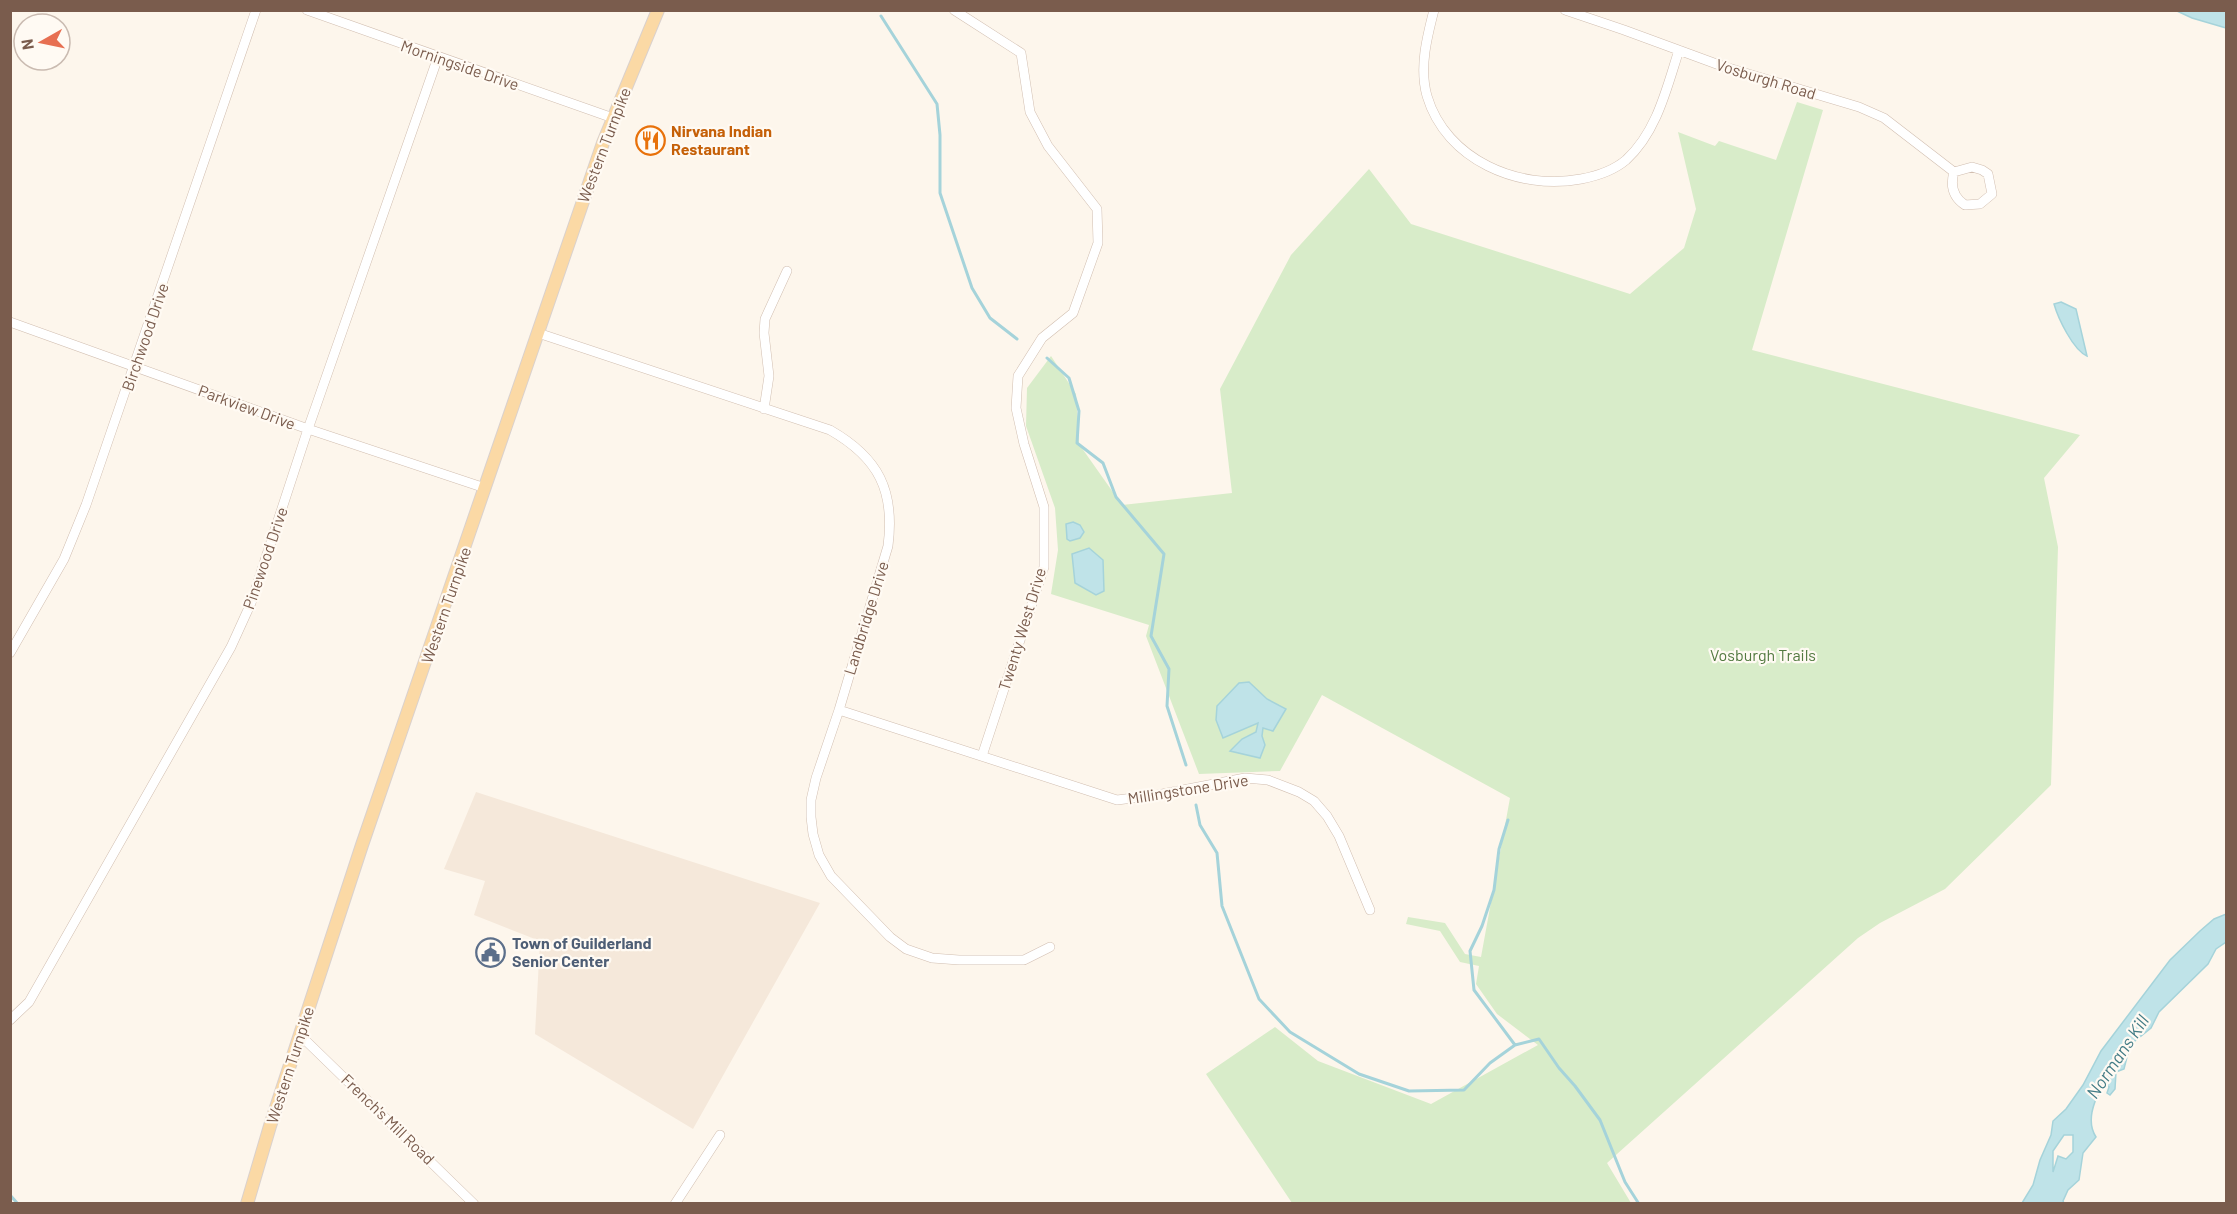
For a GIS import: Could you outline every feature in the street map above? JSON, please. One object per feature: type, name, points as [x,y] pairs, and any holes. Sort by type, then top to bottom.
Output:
[{"type":"main road","name":"Western Turnpike","points":[[247,1203],[361,849],[538,333],[613,118],[658,10]]},
{"type":"street","name":"Birchwood Drive","points":[[10,653],[64,559],[86,505],[256,10]]},
{"type":"street","name":"Morningside Drive","points":[[307,10],[613,118]]},
{"type":"street","name":"Twenty West Drive","points":[[954,10],[1021,53],[1030,112],[1048,146],[1097,209],[1098,243],[1073,314],[1042,338],[1018,376],[1016,408],[1024,444],[1044,507],[1044,567],[982,756]]},
{"type":"street","points":[[1434,10],[1425,43],[1424,75],[1426,95],[1433,112],[1450,138],[1472,157],[1499,172],[1529,180],[1564,182],[1596,176],[1625,161],[1639,147],[1656,117],[1679,50]]},
{"type":"street","name":"Vosburgh Road","points":[[1564,10],[1722,66],[1867,111],[1892,124],[1954,172]]},
{"type":"street","name":"Pinewood Drive","points":[[10,1020],[29,1002],[231,647],[251,603],[308,429],[438,57]]},
{"type":"street","points":[[1972,167],[1982,170],[1988,174],[1991,181],[1992,194],[1980,204],[1965,205],[1953,191],[1954,172],[1972,167]]},
{"type":"street","points":[[764,410],[769,376],[764,333],[765,319],[788,271]]},
{"type":"street","name":"Parkview Drive","points":[[10,322],[308,429],[485,488]]},
{"type":"street","name":"Landbridge Drive","points":[[538,333],[764,410],[830,430],[864,454],[885,486],[890,529],[888,546],[811,800],[813,834],[819,855],[831,876],[890,937],[906,949],[932,958],[1023,960],[1050,947]]},
{"type":"street","name":"Millingstone Drive","points":[[839,710],[1117,800],[1157,795],[1245,778],[1268,780],[1299,792],[1314,801],[1327,816],[1339,836],[1370,910]]},
{"type":"street","name":"French's Mill Road","points":[[300,1035],[474,1203]]},
{"type":"street","points":[[675,1203],[720,1135]]},
{"type":"shaded area","points":[[476,792],[820,903],[693,1129],[535,1034],[540,941],[474,915],[485,881],[444,869]]},
{"type":"green space","name":"Vosburgh Trails","points":[[1797,102],[1823,110],[1752,350],[2080,435],[2044,478],[2058,547],[2051,785],[1945,889],[1880,923],[1858,938],[1607,1163],[1631,1203],[1292,1203],[1206,1074],[1275,1027],[1318,1061],[1431,1104],[1538,1045],[1497,1014],[1476,984],[1479,966],[1460,962],[1440,931],[1406,924],[1408,917],[1445,923],[1465,954],[1481,957],[1510,798],[1322,695],[1280,771],[1199,774],[1146,636],[1149,625],[1051,594],[1058,550],[1055,508],[1026,426],[1027,388],[1051,356],[1076,394],[1079,444],[1122,505],[1232,493],[1220,389],[1291,255],[1369,169],[1411,224],[1630,294],[1684,248],[1696,209],[1678,132],[1715,146],[1719,141],[1776,160]]},
{"type":"water","points":[[2177,11],[2226,11],[2226,28],[2192,18]]},
{"type":"water","points":[[2061,302],[2076,309],[2087,356],[2071,341],[2063,325],[2054,304]]},
{"type":"water","points":[[1073,522],[1080,525],[1084,532],[1080,538],[1070,541],[1067,539],[1066,524]]},
{"type":"water","points":[[1089,548],[1103,560],[1104,591],[1096,595],[1075,583],[1072,554]]},
{"type":"water","points":[[1249,682],[1267,699],[1286,709],[1273,731],[1263,728],[1262,736],[1265,745],[1260,758],[1230,751],[1242,739],[1256,732],[1258,723],[1223,738],[1216,720],[1217,706],[1239,683]]},
{"type":"water","name":"Normans Kill","points":[[2226,914],[2226,942],[2216,949],[2208,964],[2159,1012],[2151,1028],[2130,1045],[2124,1069],[2116,1072],[2115,1089],[2110,1095],[2107,1093],[2109,1087],[2105,1082],[2091,1116],[2096,1137],[2083,1153],[2079,1180],[2068,1190],[2064,1203],[2022,1203],[2033,1185],[2040,1160],[2051,1135],[2053,1121],[2066,1109],[2083,1085],[2101,1051],[2170,960],[2214,919]],"holes":[[[2064,1135],[2073,1135],[2073,1152],[2066,1159],[2058,1156],[2053,1172],[2053,1151]]]},
{"type":"waterway","points":[[881,16],[937,104],[940,135],[940,193],[972,288],[990,318],[1017,339]]},
{"type":"waterway","points":[[1047,358],[1069,378],[1079,411],[1077,443],[1103,463],[1116,497],[1164,554],[1151,636],[1169,669],[1167,706],[1186,765]]},
{"type":"waterway","points":[[1196,805],[1200,825],[1217,853],[1222,906],[1259,999],[1290,1032],[1359,1074],[1409,1091],[1464,1090],[1490,1063],[1515,1045]]},
{"type":"waterway","points":[[1508,820],[1499,849],[1494,890],[1482,926],[1470,951],[1474,990],[1515,1045],[1539,1039],[1600,1120],[1625,1182],[1639,1204]]},
{"type":"waterway","points":[[10,1195],[18,1204]]},
{"type":"place","name":"Nirvana Indian Restaurant","points":[[650,140]]},
{"type":"place","name":"Town of Guilderland Senior Center","points":[[491,952]]}]
